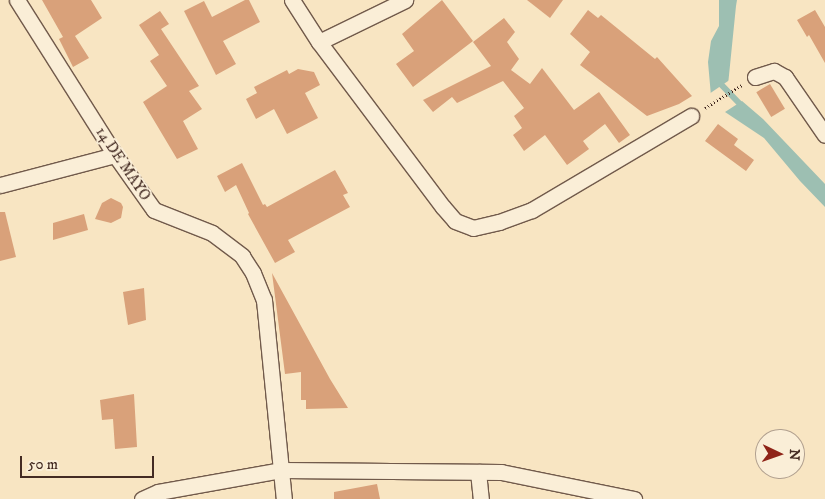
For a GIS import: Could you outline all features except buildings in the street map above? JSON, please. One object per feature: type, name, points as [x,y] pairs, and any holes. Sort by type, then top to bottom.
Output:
[{"type":"street","name":"14 DE MAYO","points":[[17,0],[115,155],[154,210],[212,233],[242,256],[253,273],[264,300],[284,499]]},
{"type":"street","points":[[292,0],[319,42],[443,207],[456,220],[473,228],[499,222],[532,210],[691,116]]},
{"type":"street","points":[[319,42],[405,0]]},
{"type":"street","points":[[755,77],[774,71],[785,77],[825,136]]},
{"type":"street","points":[[0,185],[115,155]]},
{"type":"street","points":[[142,499],[158,492],[282,470],[501,472],[634,499]]},
{"type":"street","points":[[478,472],[481,499]]},
{"type":"path","points":[[691,116],[755,77]]},
{"type":"shaded area","points":[[719,0],[737,0],[728,85],[711,96],[708,62],[711,41],[719,26]]},
{"type":"shaded area","points":[[742,101],[763,119],[825,184],[825,207],[800,181],[764,138],[725,112]]},
{"type":"pier","points":[[731,79],[730,87],[713,98],[709,98],[709,94]]},
{"type":"waterway","points":[[720,83],[743,107]]}]
